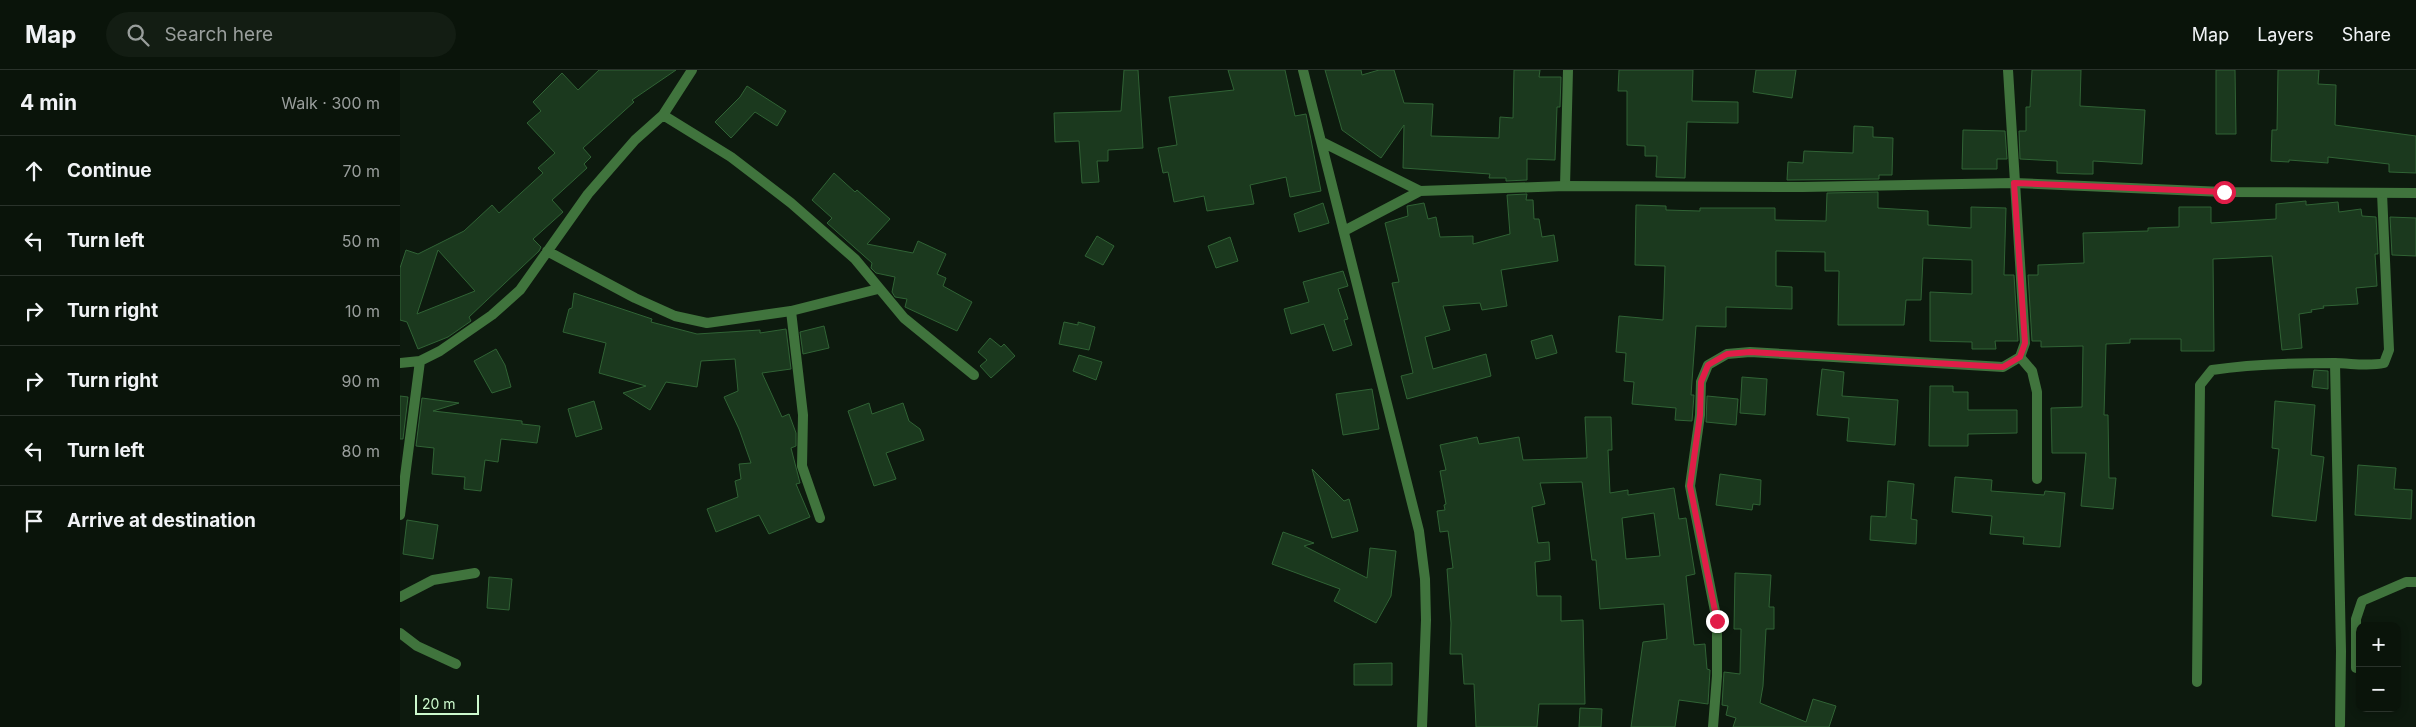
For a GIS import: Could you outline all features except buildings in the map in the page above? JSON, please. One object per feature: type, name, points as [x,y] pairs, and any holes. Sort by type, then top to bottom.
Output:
[{"type":"street","points":[[400,363],[420,362],[440,351],[492,314],[520,290],[588,194],[635,140],[663,115],[692,70]]},
{"type":"street","points":[[1303,70],[1419,531],[1425,579],[1426,620],[1422,727]]},
{"type":"street","points":[[1565,186],[1568,70]]},
{"type":"street","points":[[1713,727],[1717,676],[1717,621],[1690,486],[1700,415],[1701,382],[1708,365],[1727,354],[1750,352],[2003,367],[2020,357],[2025,343],[2008,70]]},
{"type":"street","points":[[663,115],[731,157],[791,203],[855,259],[904,318],[974,375]]},
{"type":"street","points":[[1322,142],[1420,191]]},
{"type":"street","points":[[1344,231],[1420,191],[1565,186],[1803,187],[2014,183],[2224,192],[2416,193]]},
{"type":"street","points":[[2197,682],[2200,385],[2212,370],[2232,367],[2335,363],[2372,366],[2384,363],[2388,355],[2382,193]]},
{"type":"street","points":[[547,252],[586,274],[675,316],[707,323],[791,310],[878,289]]},
{"type":"street","points":[[791,310],[804,415],[802,466],[820,518]]},
{"type":"street","points":[[2020,357],[2032,371],[2037,392],[2037,479]]},
{"type":"street","points":[[400,515],[402,487],[420,362]]},
{"type":"street","points":[[2335,363],[2341,651],[2340,725]]},
{"type":"street","points":[[400,597],[433,580],[475,573]]},
{"type":"street","points":[[2356,667],[2356,619],[2362,601],[2406,582],[2416,582]]},
{"type":"street","points":[[400,633],[417,646],[456,664]]},
{"type":"route","points":[[1717,621],[1712,590],[1692,504],[1690,486],[1700,415],[1701,382],[1708,365],[1727,354],[1750,352],[2003,367],[2020,357],[2025,343],[2014,183],[2224,192]]}]
